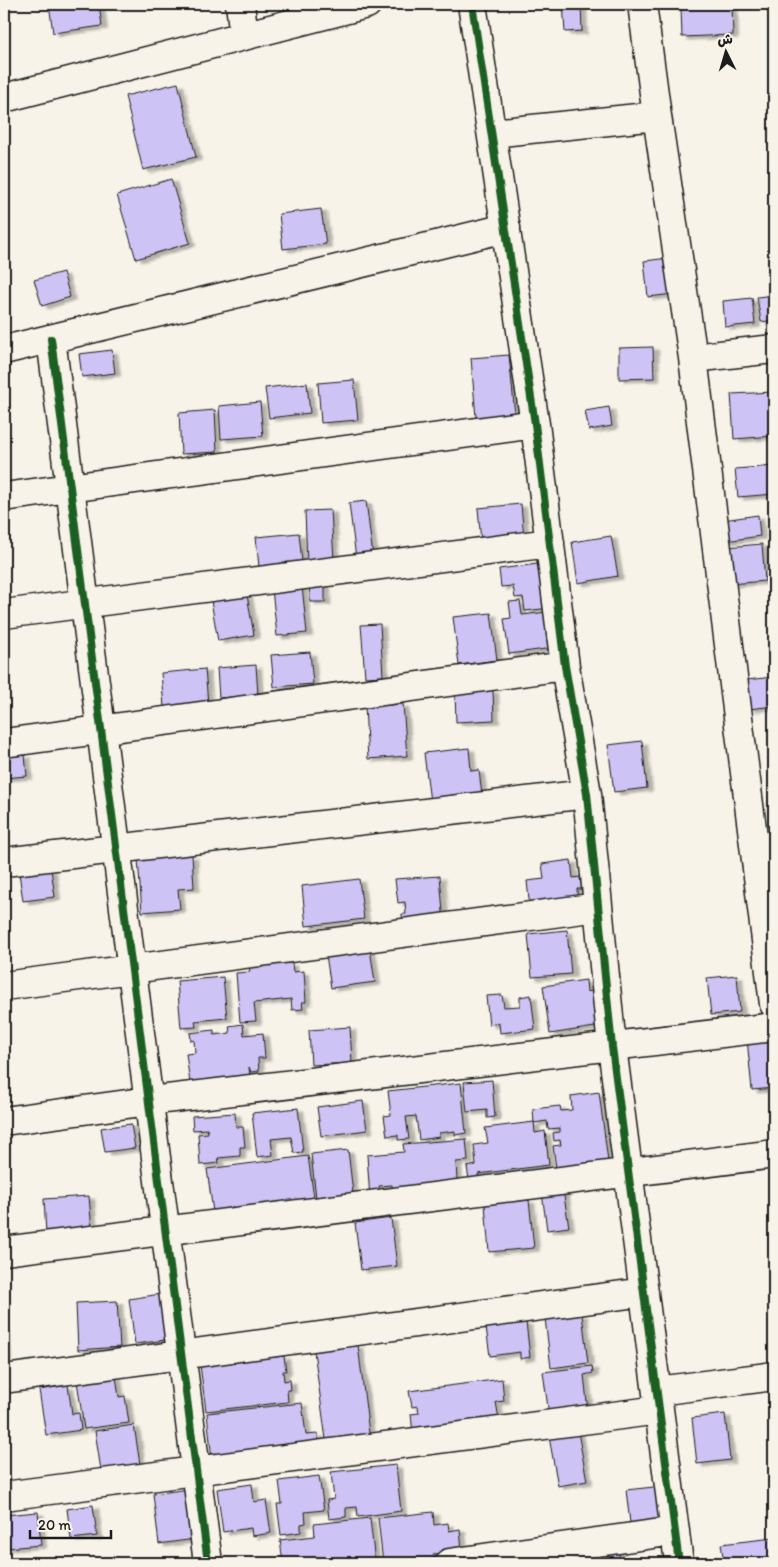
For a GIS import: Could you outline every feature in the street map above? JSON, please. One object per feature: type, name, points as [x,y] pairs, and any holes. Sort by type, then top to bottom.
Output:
[{"type":"street","points":[[240,4],[244,36]]},
{"type":"street","points":[[4,98],[367,4]]},
{"type":"street","points":[[472,4],[536,424],[565,666],[587,794],[612,1047],[679,1563]]},
{"type":"street","points":[[642,4],[764,850],[774,1004]]},
{"type":"street","points":[[492,134],[657,116]]},
{"type":"street","points":[[4,350],[506,228]]},
{"type":"street","points":[[51,339],[208,1563]]},
{"type":"street","points":[[693,358],[774,349]]},
{"type":"street","points":[[4,496],[536,424]]},
{"type":"street","points":[[4,614],[550,543]]},
{"type":"street","points":[[4,743],[565,666]]},
{"type":"street","points":[[4,862],[587,794]]},
{"type":"street","points":[[4,986],[598,907]]},
{"type":"street","points":[[4,1121],[149,1101],[774,1027]]},
{"type":"street","points":[[4,1251],[774,1154]]},
{"type":"street","points":[[4,1379],[644,1292]]},
{"type":"street","points":[[4,1496],[196,1471],[658,1400],[774,1376]]},
{"type":"street","points":[[449,1563],[675,1531]]},
{"type":"building","points":[[49,4],[99,4],[102,26],[53,33]]},
{"type":"building","points":[[563,4],[581,4],[582,31],[565,32]]},
{"type":"building","points":[[732,6],[733,35],[682,37],[681,8]]},
{"type":"building","points":[[178,83],[196,157],[143,170],[125,96]]},
{"type":"building","points":[[171,179],[190,243],[136,259],[117,195]]},
{"type":"building","points":[[321,209],[326,244],[283,249],[279,214]]},
{"type":"building","points":[[669,258],[673,294],[648,297],[644,261]]},
{"type":"building","points":[[63,272],[70,297],[42,306],[34,280]]},
{"type":"building","points":[[774,295],[774,320],[761,322],[757,297]]},
{"type":"building","points":[[752,298],[755,324],[725,327],[723,301]]},
{"type":"building","points":[[653,347],[654,378],[619,379],[619,348]]},
{"type":"building","points":[[112,350],[115,373],[82,377],[79,354]]},
{"type":"building","points":[[509,355],[515,415],[476,418],[471,358]]},
{"type":"building","points":[[354,380],[358,420],[321,423],[318,383]]},
{"type":"building","points":[[307,383],[310,413],[269,418],[265,388]]},
{"type":"building","points":[[774,392],[774,436],[734,439],[731,394]]},
{"type":"building","points":[[260,402],[263,436],[221,439],[219,406]]},
{"type":"building","points":[[609,407],[612,426],[589,430],[585,411]]},
{"type":"building","points":[[215,410],[217,452],[181,454],[179,413]]},
{"type":"building","points":[[774,466],[774,494],[738,497],[735,469]]},
{"type":"building","points":[[366,501],[373,556],[356,558],[349,503]]},
{"type":"building","points":[[521,504],[524,539],[481,542],[478,508]]},
{"type":"building","points":[[331,510],[334,561],[307,563],[305,511]]},
{"type":"building","points":[[758,515],[760,536],[726,541],[723,520]]},
{"type":"building","points":[[299,533],[302,562],[259,567],[256,537]]},
{"type":"building","points":[[611,536],[618,576],[578,583],[572,542]]},
{"type":"building","points":[[762,544],[765,581],[730,584],[727,547]]},
{"type":"building","points":[[545,563],[550,608],[525,611],[523,597],[515,598],[513,586],[501,587],[499,569]]},
{"type":"building","points":[[309,578],[325,578],[325,602],[310,602]]},
{"type":"building","points":[[302,586],[307,633],[277,636],[272,589]]},
{"type":"building","points":[[247,595],[254,635],[218,641],[211,601]]},
{"type":"building","points":[[520,601],[522,615],[548,612],[553,648],[509,654],[504,619],[511,618],[509,602]]},
{"type":"building","points":[[491,613],[497,660],[459,665],[453,617]]},
{"type":"building","points":[[380,624],[383,676],[365,677],[361,625]]},
{"type":"building","points":[[310,652],[313,684],[274,687],[271,655]]},
{"type":"building","points":[[256,665],[258,695],[219,698],[217,668]]},
{"type":"building","points":[[205,669],[208,703],[164,707],[161,673]]},
{"type":"building","points":[[774,677],[774,706],[749,709],[746,680]]},
{"type":"building","points":[[493,690],[494,720],[456,722],[455,692]]},
{"type":"building","points":[[403,704],[407,756],[368,759],[365,707]]},
{"type":"building","points":[[642,741],[647,788],[614,792],[608,745]]},
{"type":"building","points":[[469,748],[471,771],[479,770],[482,796],[430,802],[424,753]]},
{"type":"building","points":[[25,755],[27,776],[4,778],[4,757]]},
{"type":"building","points":[[192,855],[194,888],[178,889],[180,909],[142,912],[138,859]]},
{"type":"building","points":[[571,860],[573,878],[580,877],[582,889],[577,889],[578,903],[530,909],[527,881],[544,879],[542,864]]},
{"type":"building","points":[[51,869],[55,897],[23,901],[19,873]]},
{"type":"building","points":[[440,876],[444,924],[403,928],[402,914],[406,914],[405,902],[398,903],[395,879]]},
{"type":"building","points":[[359,879],[364,919],[306,926],[302,886]]},
{"type":"building","points":[[567,930],[571,974],[532,977],[528,934]]},
{"type":"building","points":[[370,949],[375,982],[331,988],[326,955]]},
{"type":"building","points":[[292,963],[293,972],[304,971],[306,1002],[302,1002],[303,1009],[292,1010],[291,999],[254,1003],[256,1021],[240,1022],[236,973],[250,972],[249,967]]},
{"type":"building","points":[[737,975],[740,1012],[711,1015],[707,978]]},
{"type":"building","points":[[223,977],[227,1018],[195,1021],[196,1027],[181,1028],[177,981]]},
{"type":"building","points":[[586,980],[587,992],[596,990],[601,1026],[550,1034],[543,986]]},
{"type":"building","points":[[502,995],[504,1007],[520,1006],[520,997],[531,995],[535,1029],[500,1033],[499,1023],[489,1025],[486,996]]},
{"type":"building","points":[[243,1024],[244,1035],[263,1033],[265,1058],[258,1058],[259,1071],[251,1072],[249,1067],[250,1076],[190,1083],[186,1054],[195,1053],[194,1040],[191,1041],[190,1033],[214,1030],[214,1035],[230,1033],[229,1026]]},
{"type":"building","points":[[350,1027],[352,1063],[311,1065],[309,1030]]},
{"type":"building","points":[[774,1036],[774,1088],[752,1090],[747,1039]]},
{"type":"building","points":[[492,1080],[495,1117],[487,1118],[487,1110],[467,1112],[464,1082]]},
{"type":"building","points":[[461,1083],[466,1133],[455,1135],[455,1131],[439,1133],[439,1137],[419,1140],[416,1116],[406,1117],[409,1139],[398,1140],[398,1135],[387,1136],[384,1116],[391,1115],[388,1091]]},
{"type":"building","points":[[599,1092],[608,1161],[556,1168],[553,1146],[561,1145],[560,1140],[554,1141],[553,1133],[560,1132],[560,1128],[548,1129],[547,1121],[534,1123],[533,1109],[560,1106],[561,1111],[572,1110],[571,1096]]},
{"type":"building","points":[[363,1101],[367,1130],[321,1136],[317,1107]]},
{"type":"building","points":[[298,1108],[303,1152],[294,1153],[291,1137],[271,1139],[273,1155],[257,1157],[252,1113]]},
{"type":"building","points":[[235,1113],[236,1127],[243,1127],[245,1147],[240,1147],[240,1156],[218,1158],[219,1163],[200,1165],[198,1134],[208,1133],[207,1129],[193,1130],[192,1116]]},
{"type":"building","points":[[534,1122],[535,1133],[545,1131],[549,1165],[478,1174],[479,1184],[470,1186],[467,1167],[476,1165],[474,1145],[488,1143],[485,1128]]},
{"type":"building","points":[[131,1124],[135,1148],[105,1152],[101,1128]]},
{"type":"building","points":[[466,1139],[468,1161],[456,1162],[457,1181],[393,1199],[392,1185],[379,1186],[380,1198],[370,1199],[367,1155],[404,1152],[403,1144]]},
{"type":"building","points":[[348,1150],[353,1193],[337,1195],[338,1204],[317,1206],[311,1154]]},
{"type":"building","points":[[308,1156],[315,1205],[214,1219],[207,1169]]},
{"type":"building","points":[[563,1190],[569,1227],[547,1230],[542,1193]]},
{"type":"building","points":[[89,1196],[92,1231],[46,1234],[44,1199]]},
{"type":"building","points":[[529,1200],[534,1248],[489,1252],[485,1204]]},
{"type":"building","points":[[391,1218],[397,1266],[361,1270],[355,1223]]},
{"type":"building","points":[[167,1293],[173,1339],[135,1344],[129,1299]]},
{"type":"building","points":[[117,1301],[120,1347],[78,1350],[76,1303]]},
{"type":"building","points":[[582,1314],[588,1363],[551,1368],[545,1318]]},
{"type":"building","points":[[526,1322],[530,1357],[520,1359],[520,1352],[490,1356],[486,1327]]},
{"type":"building","points":[[4,1328],[6,1367],[4,1367]]},
{"type":"building","points":[[358,1345],[370,1441],[327,1447],[314,1351]]},
{"type":"building","points":[[284,1356],[286,1371],[283,1371],[284,1381],[290,1380],[291,1390],[287,1390],[288,1402],[206,1411],[200,1365]]},
{"type":"building","points":[[592,1366],[593,1373],[584,1375],[588,1411],[549,1415],[543,1372]]},
{"type":"building","points":[[116,1376],[119,1397],[125,1396],[129,1423],[84,1429],[77,1381]]},
{"type":"building","points":[[502,1379],[504,1401],[496,1402],[499,1419],[413,1434],[411,1414],[419,1413],[418,1406],[412,1407],[409,1391]]},
{"type":"building","points":[[68,1385],[72,1414],[79,1413],[81,1430],[46,1435],[39,1390]]},
{"type":"building","points":[[302,1403],[306,1435],[318,1434],[319,1449],[212,1460],[207,1413]]},
{"type":"building","points":[[725,1414],[730,1460],[697,1464],[692,1418]]},
{"type":"building","points":[[134,1425],[141,1471],[102,1477],[95,1431]]},
{"type":"building","points":[[578,1432],[587,1481],[558,1486],[549,1437]]},
{"type":"building","points":[[396,1465],[401,1511],[358,1517],[357,1507],[346,1508],[346,1517],[329,1519],[327,1500],[334,1499],[331,1472]]},
{"type":"building","points":[[319,1476],[324,1510],[305,1512],[306,1523],[301,1524],[301,1532],[281,1535],[277,1504],[282,1504],[279,1481]]},
{"type":"building","points":[[252,1484],[254,1502],[266,1500],[271,1533],[252,1536],[251,1528],[223,1532],[217,1489]]},
{"type":"building","points":[[663,1486],[667,1519],[630,1523],[626,1490]]},
{"type":"building","points":[[196,1488],[202,1538],[159,1544],[153,1494]]},
{"type":"building","points":[[93,1505],[97,1536],[71,1539],[67,1509]]},
{"type":"building","points":[[38,1512],[41,1545],[6,1548],[4,1515]]},
{"type":"building","points":[[433,1512],[434,1525],[448,1523],[449,1531],[460,1529],[462,1550],[433,1554],[434,1561],[383,1563],[378,1518]]},
{"type":"building","points":[[370,1518],[375,1563],[283,1563],[280,1540],[315,1536],[314,1524]]},
{"type":"building","points":[[774,1538],[774,1563],[724,1563],[721,1544]]},
{"type":"building","points":[[618,1546],[620,1563],[583,1563],[581,1551]]},
{"type":"cycle path","points":[[472,4],[535,424],[565,666],[587,794],[612,1047],[679,1563]]},
{"type":"cycle path","points":[[51,339],[208,1563]]}]
